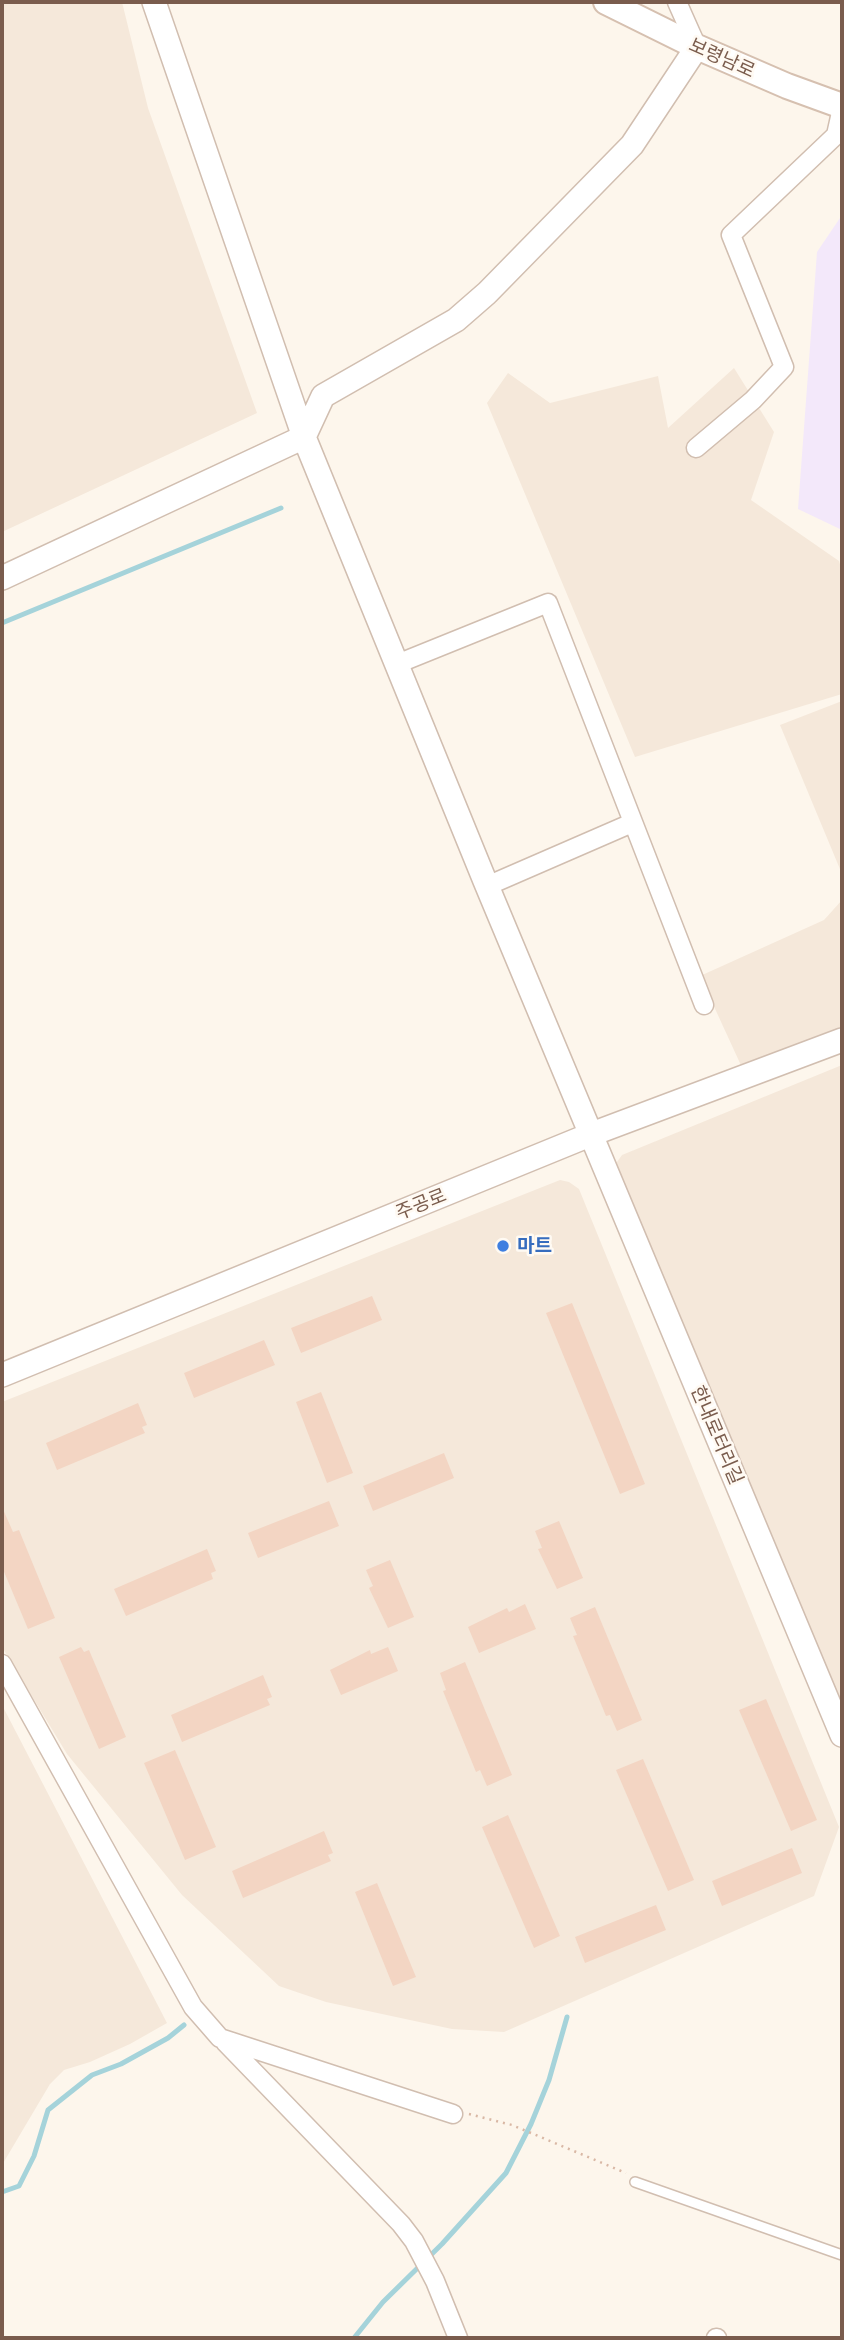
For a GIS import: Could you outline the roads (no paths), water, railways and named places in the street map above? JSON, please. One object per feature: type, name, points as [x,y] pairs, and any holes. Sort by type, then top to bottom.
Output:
[{"type":"main road","name":"보령남로","points":[[606,2],[697,47],[842,107]]},
{"type":"street","name":"한내로터리길","points":[[154,2],[304,437],[487,886],[842,1735]]},
{"type":"street","points":[[2,578],[304,437],[323,396],[456,320],[487,293],[632,145],[697,47],[677,2]]},
{"type":"street","points":[[696,448],[753,400],[785,367],[731,235],[836,135],[842,107]]},
{"type":"street","points":[[397,664],[548,603],[704,1005]]},
{"type":"street","points":[[487,886],[632,823]]},
{"type":"street","name":"주공로","points":[[2,1375],[592,1134],[842,1040]]},
{"type":"street","points":[[2,1664],[193,2007],[414,2241],[435,2281],[458,2338]]},
{"type":"street","points":[[220,2038],[453,2114]]},
{"type":"lane","points":[[635,2182],[842,2255]]},
{"type":"waterway","points":[[2,623],[281,508]]},
{"type":"waterway","points":[[354,2338],[383,2302],[442,2244],[506,2173],[531,2124],[549,2080],[567,2017]]},
{"type":"waterway","points":[[2,2192],[19,2186],[34,2156],[48,2110],[92,2075],[121,2064],[168,2038],[184,2025]]},
{"type":"place","name":"마트","points":[[503,1246]]}]
